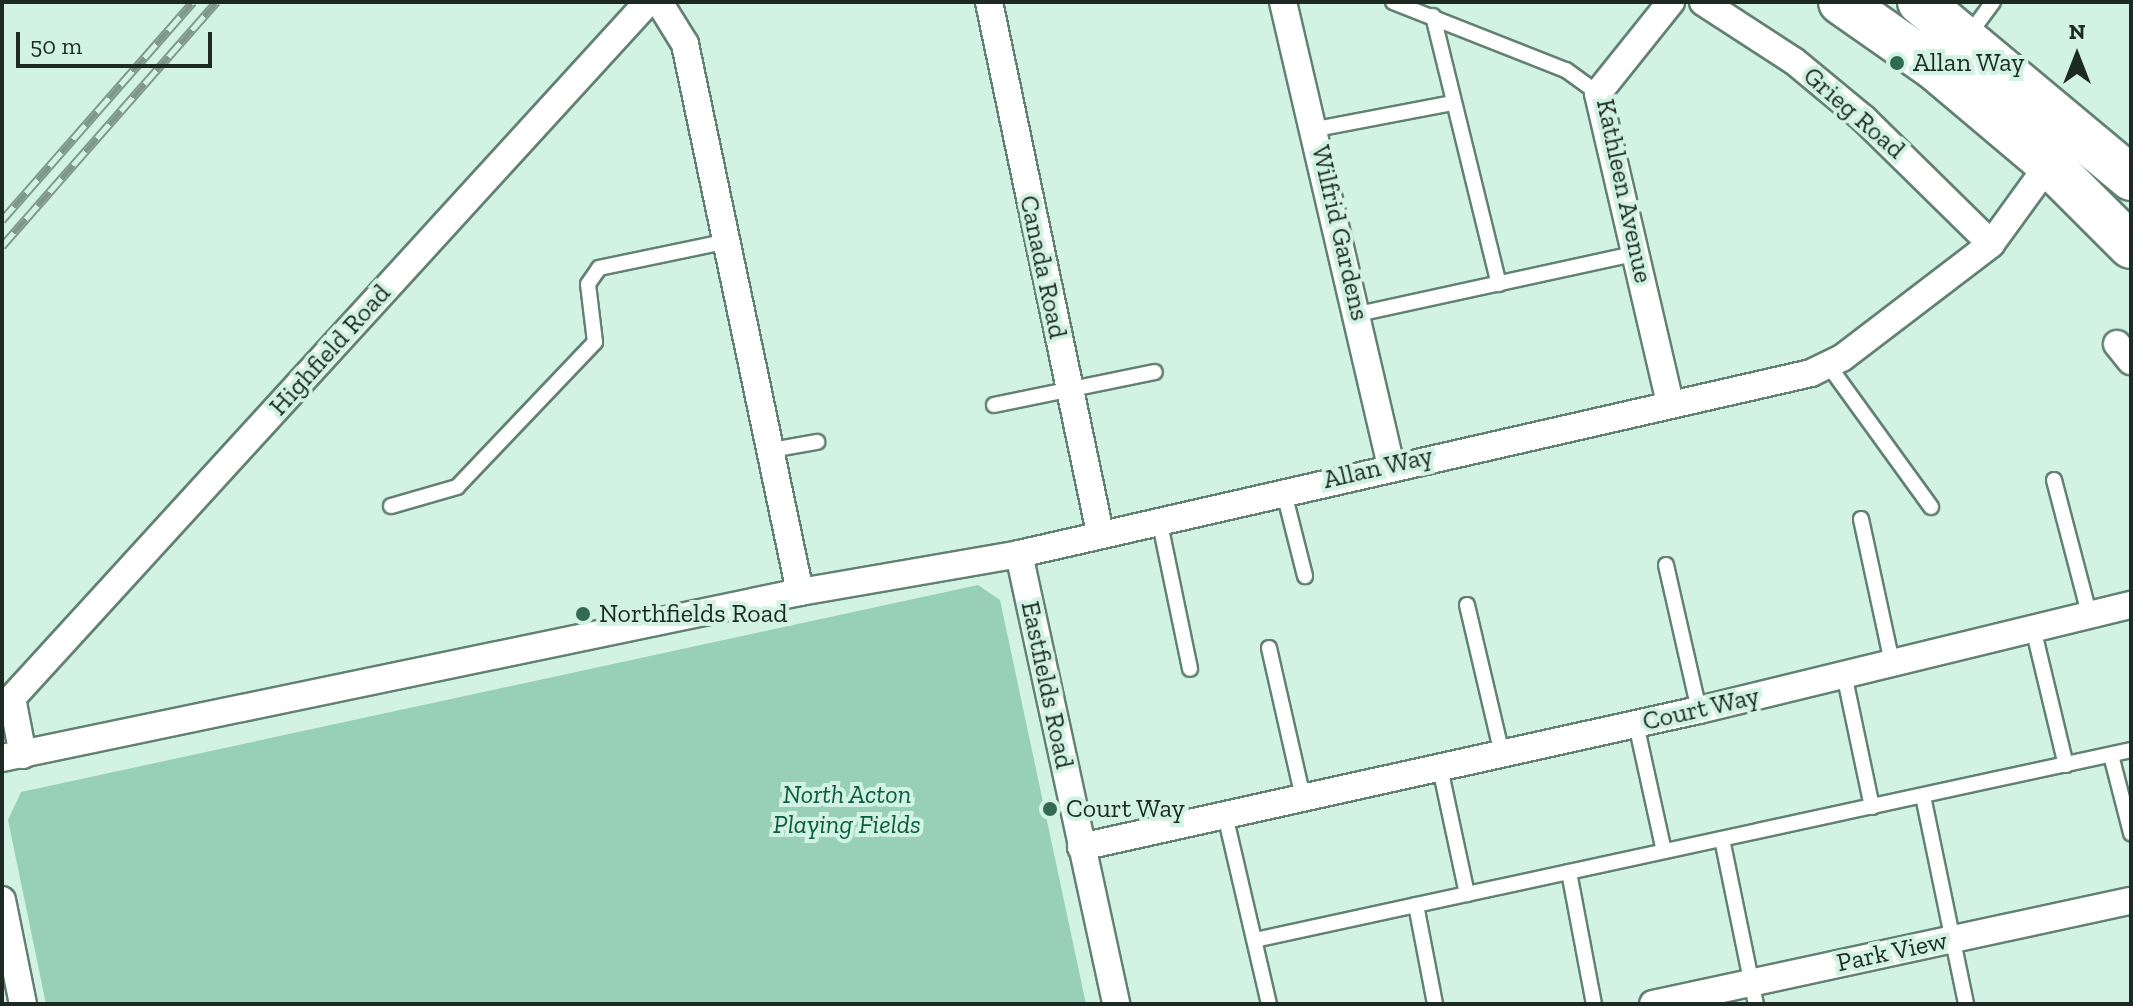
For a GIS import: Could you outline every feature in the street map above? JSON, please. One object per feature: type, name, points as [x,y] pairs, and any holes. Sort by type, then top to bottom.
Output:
[{"type":"highway","points":[[1841,2],[1934,67],[2049,164],[2131,246]]},
{"type":"highway","points":[[1920,2],[1968,37],[2131,178]]},
{"type":"street","name":"Highfield Road","points":[[12,756],[7,701],[648,2]]},
{"type":"street","points":[[659,2],[685,44],[800,592]]},
{"type":"street","name":"Canada Road","points":[[989,2],[1100,533]]},
{"type":"street","name":"Wilfrid Gardens","points":[[1283,2],[1316,129],[1391,465]]},
{"type":"street","name":"Kathleen Avenue","points":[[1670,403],[1598,93],[1671,2]]},
{"type":"street","name":"Grieg Road","points":[[1703,2],[1782,52],[1864,119],[1991,244]]},
{"type":"street","name":"Allan Way","points":[[1100,533],[1829,366],[1991,244],[2019,213],[2049,164]]},
{"type":"street","points":[[12,756],[800,592],[1019,554],[1100,533]]},
{"type":"street","name":"Eastfields Road","points":[[1019,554],[1116,1004]]},
{"type":"street","name":"Court Way","points":[[1081,847],[1699,710],[2131,605]]},
{"type":"street","points":[[2,900],[23,1004]]},
{"type":"street","name":"Park View","points":[[1653,1004],[1754,994],[1953,939],[2131,901]]},
{"type":"lane","points":[[1393,2],[1566,70],[1598,93]]},
{"type":"lane","points":[[1968,37],[1993,2]]},
{"type":"lane","points":[[1433,16],[1499,284]]},
{"type":"lane","points":[[1316,129],[1452,103]]},
{"type":"lane","points":[[391,506],[457,487],[595,342],[588,284],[599,268],[728,241]]},
{"type":"lane","points":[[1358,314],[1637,253]]},
{"type":"lane","points":[[1829,366],[1931,507]]},
{"type":"lane","points":[[994,405],[1155,372]]},
{"type":"lane","points":[[772,450],[817,442]]},
{"type":"lane","points":[[2054,480],[2090,617]]},
{"type":"lane","points":[[1283,489],[1305,576]]},
{"type":"lane","points":[[1159,519],[1190,669]]},
{"type":"lane","points":[[1861,519],[1892,662]]},
{"type":"lane","points":[[1666,565],[1699,710]]},
{"type":"lane","points":[[1467,605],[1502,754]]},
{"type":"lane","points":[[2033,628],[2066,765]]},
{"type":"lane","points":[[1269,648],[1303,798]]},
{"type":"lane","points":[[1844,674],[1872,807]]},
{"type":"lane","points":[[1636,724],[1664,851]]},
{"type":"lane","points":[[1255,940],[2131,750]]},
{"type":"lane","points":[[2111,755],[2131,833]]},
{"type":"lane","points":[[1440,768],[1467,894]]},
{"type":"lane","points":[[1923,796],[1966,1004]]},
{"type":"lane","points":[[1225,815],[1269,1004]]},
{"type":"lane","points":[[1722,839],[1754,994]]},
{"type":"lane","points":[[1569,872],[1594,1004]]},
{"type":"lane","points":[[1416,905],[1435,1004]]},
{"type":"green space","name":"North Acton Playing Fields","points":[[978,585],[1000,600],[1086,1004],[46,1004],[8,820],[21,792]]},
{"type":"railway","points":[[2,220],[193,2]]},
{"type":"railway","points":[[2,246],[216,2]]},
{"type":"place","name":"Allan Way","points":[[1897,63]]},
{"type":"place","name":"Northfields Road","points":[[583,614]]},
{"type":"place","name":"Court Way","points":[[1050,809]]}]
